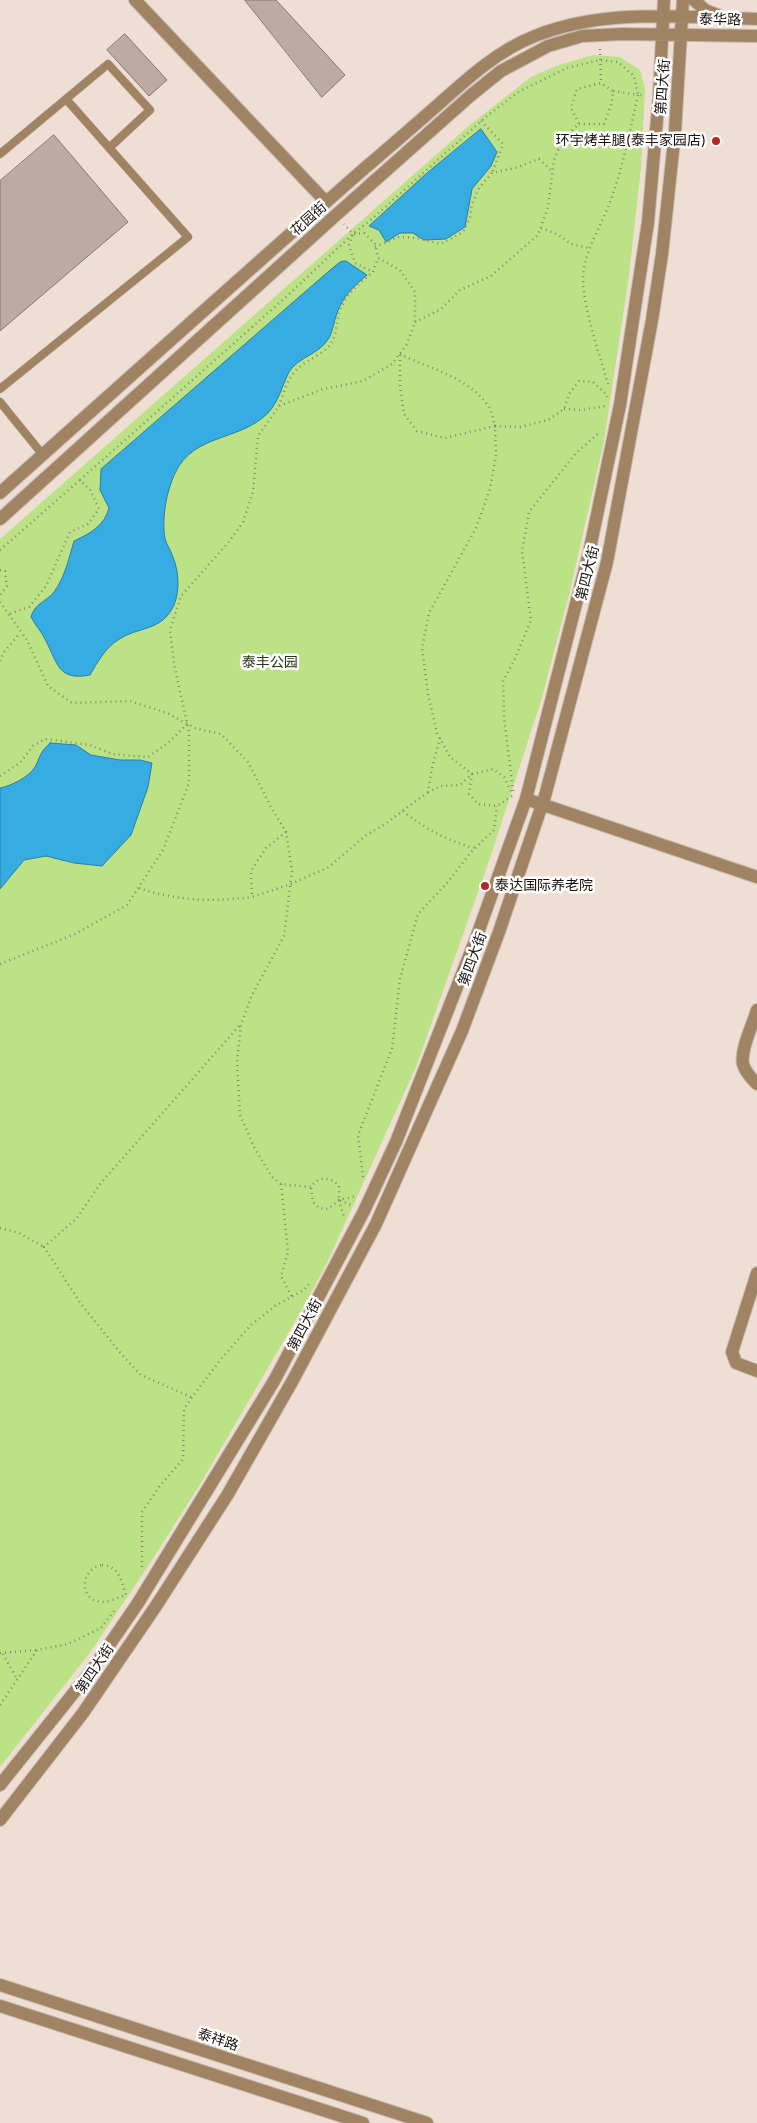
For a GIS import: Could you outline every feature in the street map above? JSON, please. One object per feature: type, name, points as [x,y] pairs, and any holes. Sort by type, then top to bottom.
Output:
[{"type":"street","points":[[136,0],[326,202]]},
{"type":"street","name":"第四大街","points":[[0,1785],[92,1670],[138,1603],[274,1381],[364,1211],[396,1142],[526,800],[589,552],[620,405],[648,222],[660,78],[664,0]]},
{"type":"street","points":[[660,78],[665,54],[682,25],[670,0]]},
{"type":"street","name":"第四大街","points":[[0,1820],[83,1712],[156,1606],[228,1494],[321,1328],[376,1224],[462,1030],[499,932],[542,805],[607,562],[652,320],[675,132],[683,0]]},
{"type":"street","points":[[694,0],[710,12],[733,18]]},
{"type":"street","name":"花园街","points":[[0,493],[326,202],[471,76],[513,46],[568,24],[663,16]]},
{"type":"street","name":"泰华路","points":[[663,16],[682,25],[732,35],[757,36]]},
{"type":"street","name":"泰华路","points":[[682,25],[733,18],[757,19]]},
{"type":"street","name":"花园街","points":[[0,518],[336,215],[470,96],[501,71],[548,46],[582,36],[599,34],[662,34],[682,25]]},
{"type":"street","points":[[526,800],[757,877]]},
{"type":"street","points":[[757,1010],[743,1054],[744,1065],[749,1076],[757,1084]]},
{"type":"street","points":[[757,1273],[732,1352],[736,1363],[757,1372]]},
{"type":"street","name":"泰祥路","points":[[0,1985],[427,2123]]},
{"type":"street","points":[[0,2006],[363,2123]]},
{"type":"lane","points":[[0,154],[108,64],[150,110],[109,148]]},
{"type":"lane","points":[[0,389],[188,237],[66,99]]},
{"type":"lane","points":[[0,402],[43,454]]},
{"type":"path","points":[[599,34],[601,83]]},
{"type":"path","points":[[0,550],[481,121],[520,91],[567,68],[600,60],[618,62],[634,76],[638,95],[624,160],[610,205],[590,248],[583,276],[588,314],[610,389],[606,414]]},
{"type":"path","points":[[579,124],[571,108],[577,88],[601,83],[613,91],[638,95]]},
{"type":"path","points":[[415,322],[441,309],[460,290],[491,276],[538,235],[548,207],[554,160],[563,138],[579,124],[604,124],[611,105],[613,91]]},
{"type":"path","points":[[376,247],[399,237],[417,238],[441,244],[463,232],[470,218],[472,204],[479,188],[492,173],[503,144],[481,121]]},
{"type":"path","points":[[492,173],[515,168],[539,159],[553,171]]},
{"type":"path","points":[[336,215],[353,234]]},
{"type":"path","points":[[541,228],[559,235],[571,244],[590,248]]},
{"type":"path","points":[[0,964],[75,934],[127,906],[163,850],[189,783],[189,732],[182,692],[174,664],[170,630],[181,596],[243,522],[253,492],[258,436],[279,406],[292,375],[299,367],[328,347],[334,339],[338,316],[344,302],[358,284],[373,272],[378,258],[376,247],[364,233],[353,234]]},
{"type":"path","points":[[353,234],[349,245],[355,263],[373,272]]},
{"type":"path","points":[[279,406],[323,389],[363,381],[392,364],[407,344],[415,322],[415,292],[400,270],[378,258]]},
{"type":"path","points":[[400,354],[400,386],[404,414],[417,431],[445,438],[495,426],[520,427],[548,420],[564,409],[569,394],[578,381],[593,382],[606,395],[607,406]]},
{"type":"path","points":[[400,354],[423,366],[446,373],[473,389],[490,408],[495,426],[496,455],[490,489],[476,528],[429,613],[422,648],[428,694],[440,738],[450,757],[472,774]]},
{"type":"path","points":[[564,409],[581,410],[620,405]]},
{"type":"path","points":[[513,796],[504,717],[503,681],[514,661],[531,620],[522,551],[529,512],[576,453],[602,430]]},
{"type":"path","points":[[9,614],[29,607],[46,586],[70,532],[88,524],[99,509],[90,490],[80,480]]},
{"type":"path","points":[[0,570],[5,571],[7,586],[0,595]]},
{"type":"path","points":[[0,602],[35,656],[48,686],[72,703],[130,701],[167,713],[195,728],[221,734],[248,762],[270,807],[286,832],[292,871],[284,936],[252,995],[241,1024],[237,1063],[240,1115],[263,1163],[272,1177],[281,1184],[311,1187]]},
{"type":"path","points":[[0,661],[4,652],[20,633]]},
{"type":"path","points":[[0,776],[20,763],[34,746],[45,739],[90,744],[112,754],[148,757],[168,743],[187,724]]},
{"type":"path","points":[[428,792],[440,738]]},
{"type":"path","points":[[139,888],[155,894],[186,899],[220,901],[252,897],[291,884],[329,867],[365,836],[428,792],[441,786],[460,785],[472,774],[493,769],[504,777],[513,796],[526,800]]},
{"type":"path","points":[[472,774],[469,794],[478,804],[497,806],[513,796]]},
{"type":"path","points":[[361,1183],[364,1176],[358,1135],[392,1049],[400,979],[418,914],[447,883],[474,848],[494,830],[497,806]]},
{"type":"path","points":[[403,811],[422,826],[448,841],[474,848]]},
{"type":"path","points":[[252,897],[251,871],[266,848],[286,832]]},
{"type":"path","points":[[44,1247],[77,1218],[100,1184],[241,1024]]},
{"type":"path","points":[[341,1225],[345,1217],[339,1200],[339,1186],[332,1179],[324,1178],[315,1181],[311,1187],[310,1192],[313,1202],[319,1208],[333,1207],[339,1200],[355,1196],[358,1190]]},
{"type":"path","points":[[281,1184],[288,1252],[280,1276],[292,1297]]},
{"type":"path","points":[[339,1200],[364,1211]]},
{"type":"path","points":[[0,1228],[19,1233],[44,1247],[81,1304],[122,1355],[141,1375],[192,1397]]},
{"type":"path","points":[[142,1570],[142,1512],[159,1487],[183,1459],[184,1409],[251,1325],[275,1306],[304,1290],[313,1278]]},
{"type":"path","points":[[107,1565],[113,1568],[120,1576],[126,1594],[109,1601],[96,1601],[87,1593],[85,1587],[87,1574],[96,1566],[107,1565]]},
{"type":"path","points":[[121,1601],[130,1588]]},
{"type":"path","points":[[18,1679],[1,1654],[68,1644],[101,1628],[116,1608]]},
{"type":"path","points":[[0,1705],[37,1650]]},
{"type":"green space","name":"泰丰公园","points":[[593,55],[620,57],[640,70],[645,89],[641,167],[629,275],[604,441],[570,591],[541,701],[490,858],[416,1067],[327,1263],[199,1486],[147,1568],[89,1654],[0,1767],[0,539],[471,124],[531,77],[556,66]]},
{"type":"water","points":[[481,129],[497,152],[491,166],[472,189],[465,227],[446,239],[424,240],[413,233],[400,233],[386,242],[379,230],[369,226],[427,173]]},
{"type":"water","points":[[346,261],[367,275],[353,287],[342,301],[330,335],[325,343],[289,372],[275,404],[268,413],[256,423],[242,430],[201,446],[189,454],[179,466],[171,483],[164,518],[165,539],[178,575],[176,599],[169,614],[156,624],[134,632],[113,643],[90,675],[79,676],[65,673],[60,669],[31,617],[35,609],[58,586],[74,541],[96,528],[107,514],[109,508],[100,490],[101,469],[329,271],[340,262]]},
{"type":"water","points":[[50,743],[76,745],[91,755],[152,763],[148,787],[131,835],[102,866],[74,863],[46,856],[24,860],[0,889],[0,788],[14,783],[29,774],[46,746]]},
{"type":"building","points":[[245,0],[276,0],[345,75],[322,97]]},
{"type":"building","points":[[125,34],[167,80],[149,96],[107,50]]},
{"type":"building","points":[[54,135],[128,222],[0,331],[0,181]]},
{"type":"place","name":"环宇烤羊腿(泰丰家园店)","points":[[716,141]]},
{"type":"place","name":"泰达国际养老院","points":[[485,886]]}]
